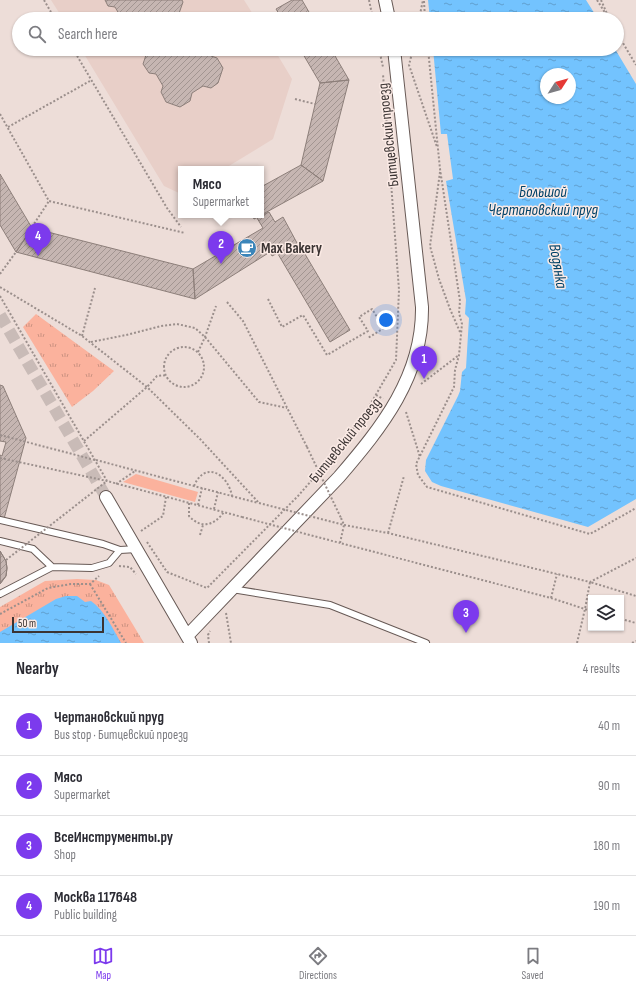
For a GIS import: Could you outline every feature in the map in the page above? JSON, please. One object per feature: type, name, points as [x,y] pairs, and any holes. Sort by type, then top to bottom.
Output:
[{"type":"street","points":[[385,0],[388,12]]},
{"type":"street","name":"Битцевский проезд","points":[[189,640],[232,589],[358,456],[388,415],[407,381],[414,363],[420,343],[423,324],[422,307],[395,56]]},
{"type":"street","points":[[106,497],[189,640]]},
{"type":"lane","points":[[0,520],[103,544],[120,550],[137,550]]},
{"type":"lane","points":[[0,540],[32,549],[52,567]]},
{"type":"lane","points":[[0,594],[52,567],[92,568],[111,563],[120,550]]},
{"type":"lane","points":[[232,589],[330,605],[426,643]]},
{"type":"path","points":[[44,0],[51,12]]},
{"type":"path","points":[[369,0],[372,12]]},
{"type":"path","points":[[420,12],[423,0]]},
{"type":"path","points":[[423,0],[425,12]]},
{"type":"path","points":[[597,0],[605,12]]},
{"type":"path","points":[[601,0],[606,12]]},
{"type":"path","points":[[624,45],[636,65]]},
{"type":"path","points":[[76,56],[167,208],[180,227]]},
{"type":"path","points":[[166,497],[163,516],[141,530],[167,572],[207,588],[298,496],[332,457],[367,410],[396,360],[399,290],[383,69],[380,56]]},
{"type":"path","points":[[411,56],[409,65],[438,151]]},
{"type":"path","points":[[429,56],[440,169],[460,301],[462,324],[454,387],[451,397],[416,464],[418,475],[427,487],[590,534],[636,508]]},
{"type":"path","points":[[8,127],[91,80]]},
{"type":"path","points":[[295,99],[315,104]]},
{"type":"path","points":[[0,114],[49,201],[185,233]]},
{"type":"path","points":[[440,169],[430,246],[439,279],[461,334]]},
{"type":"path","points":[[32,227],[49,201]]},
{"type":"path","points":[[0,274],[16,252]]},
{"type":"path","points":[[0,287],[91,342],[147,387],[200,439],[259,503]]},
{"type":"path","points":[[82,336],[95,288]]},
{"type":"path","points":[[0,296],[106,481]]},
{"type":"path","points":[[268,300],[282,327],[304,315],[328,355],[368,332],[359,317],[372,309],[384,328],[368,338]]},
{"type":"path","points":[[227,302],[243,321],[341,518],[344,525],[340,543]]},
{"type":"path","points":[[198,352],[216,306]]},
{"type":"path","points":[[91,342],[161,326],[177,324],[195,328],[205,336],[259,402],[287,408]]},
{"type":"path","points":[[183,347],[191,348],[198,352],[202,358],[204,366],[203,373],[199,380],[193,385],[186,387],[178,386],[171,382],[166,375],[165,368],[166,360],[170,353],[183,347]]},
{"type":"path","points":[[421,384],[459,355]]},
{"type":"path","points":[[84,441],[147,387],[157,376],[166,375]]},
{"type":"path","points":[[376,395],[385,400]]},
{"type":"path","points":[[406,412],[420,457]]},
{"type":"path","points":[[0,435],[344,525],[388,533],[590,582],[636,596]]},
{"type":"path","points":[[0,458],[106,481],[551,598],[588,610]]},
{"type":"path","points":[[116,484],[135,470]]},
{"type":"path","points":[[194,486],[200,476],[209,472],[216,472],[221,475],[230,488],[232,496]]},
{"type":"path","points":[[388,533],[404,476]]},
{"type":"path","points":[[6,560],[106,481]]},
{"type":"path","points":[[198,505],[202,488]]},
{"type":"path","points":[[214,509],[218,492]]},
{"type":"path","points":[[189,503],[189,516],[194,522],[209,524],[214,522],[224,512]]},
{"type":"path","points":[[200,535],[203,524]]},
{"type":"path","points":[[590,582],[636,558]]},
{"type":"path","points":[[0,614],[48,588],[71,584],[90,584],[111,563],[130,567],[139,578]]},
{"type":"path","points":[[551,598],[557,574]]},
{"type":"path","points":[[577,643],[590,582]]},
{"type":"path","points":[[90,584],[126,643]]},
{"type":"path","points":[[226,609],[231,643]]},
{"type":"path","points":[[624,620],[636,623]]},
{"type":"path","points":[[632,643],[636,641]]},
{"type":"shaded area","points":[[51,0],[244,0],[252,12],[59,12]]},
{"type":"shaded area","points":[[85,56],[278,56],[292,79],[273,139],[229,166],[178,166],[178,193],[164,186]]},
{"type":"green space","points":[[36,314],[114,371],[93,391],[72,407],[23,327]]},
{"type":"green space","points":[[136,474],[198,492],[195,502],[123,482]]},
{"type":"green space","points":[[77,579],[96,580],[109,585],[144,643],[0,643],[0,607],[45,581]]},
{"type":"water","points":[[428,0],[586,0],[594,12],[429,12]]},
{"type":"water","name":"Большой Чертановский пруд","points":[[434,56],[619,56],[636,84],[636,499],[588,527],[441,486],[432,482],[425,471],[426,460],[458,396],[462,372],[466,368],[469,318],[465,314],[466,300],[446,181],[453,179],[447,134],[441,134]]},
{"type":"water","points":[[66,596],[77,596],[85,602],[91,601],[96,605],[108,620],[121,643],[0,643],[0,632],[56,599]]},
{"type":"building","points":[[105,0],[182,0],[183,2],[179,12],[118,12],[115,7],[108,6]]},
{"type":"building","points":[[292,0],[302,0],[309,12],[278,12],[276,9]]},
{"type":"building","points":[[146,56],[211,56],[217,58],[223,68],[218,83],[211,88],[203,86],[192,93],[190,101],[180,107],[166,102],[161,92],[163,86],[156,74],[149,73],[143,64]]},
{"type":"building","points":[[304,56],[335,56],[349,80],[320,83]]},
{"type":"building","points":[[349,80],[323,181],[301,165],[320,83]]},
{"type":"building","points":[[301,165],[323,181],[264,213],[264,185]]},
{"type":"building","points":[[0,174],[32,228],[16,252],[0,225]]},
{"type":"building","points":[[269,212],[275,222],[283,217],[297,243],[272,256],[270,252],[195,299],[193,269],[263,228],[257,218],[264,218],[264,214]]},
{"type":"building","points":[[32,228],[193,269],[195,299],[16,252]]},
{"type":"building","points":[[291,246],[295,253],[302,249],[350,330],[330,342],[278,254]]},
{"type":"building","points":[[0,385],[3,386],[26,438],[4,519],[0,518],[0,455],[2,456],[6,442],[0,441]]},
{"type":"building","points":[[0,551],[6,561],[7,568],[6,576],[0,584]]},
{"type":"building","points":[[0,551],[6,561],[7,568],[6,576],[0,584]]},
{"type":"tunnel","points":[[0,315],[106,497]]},
{"type":"place","name":"Max Bakery","points":[[247,248]]},
{"type":"place","name":"Москва 117648","points":[[38,256]]},
{"type":"place","name":"Мясо","points":[[221,264]]},
{"type":"place","name":"Чертановский пруд","points":[[424,379]]},
{"type":"place","name":"ВсеИнструменты.ру","points":[[466,633]]},
{"type":"water label","name":"Водянка","points":[[559,266]]}]
